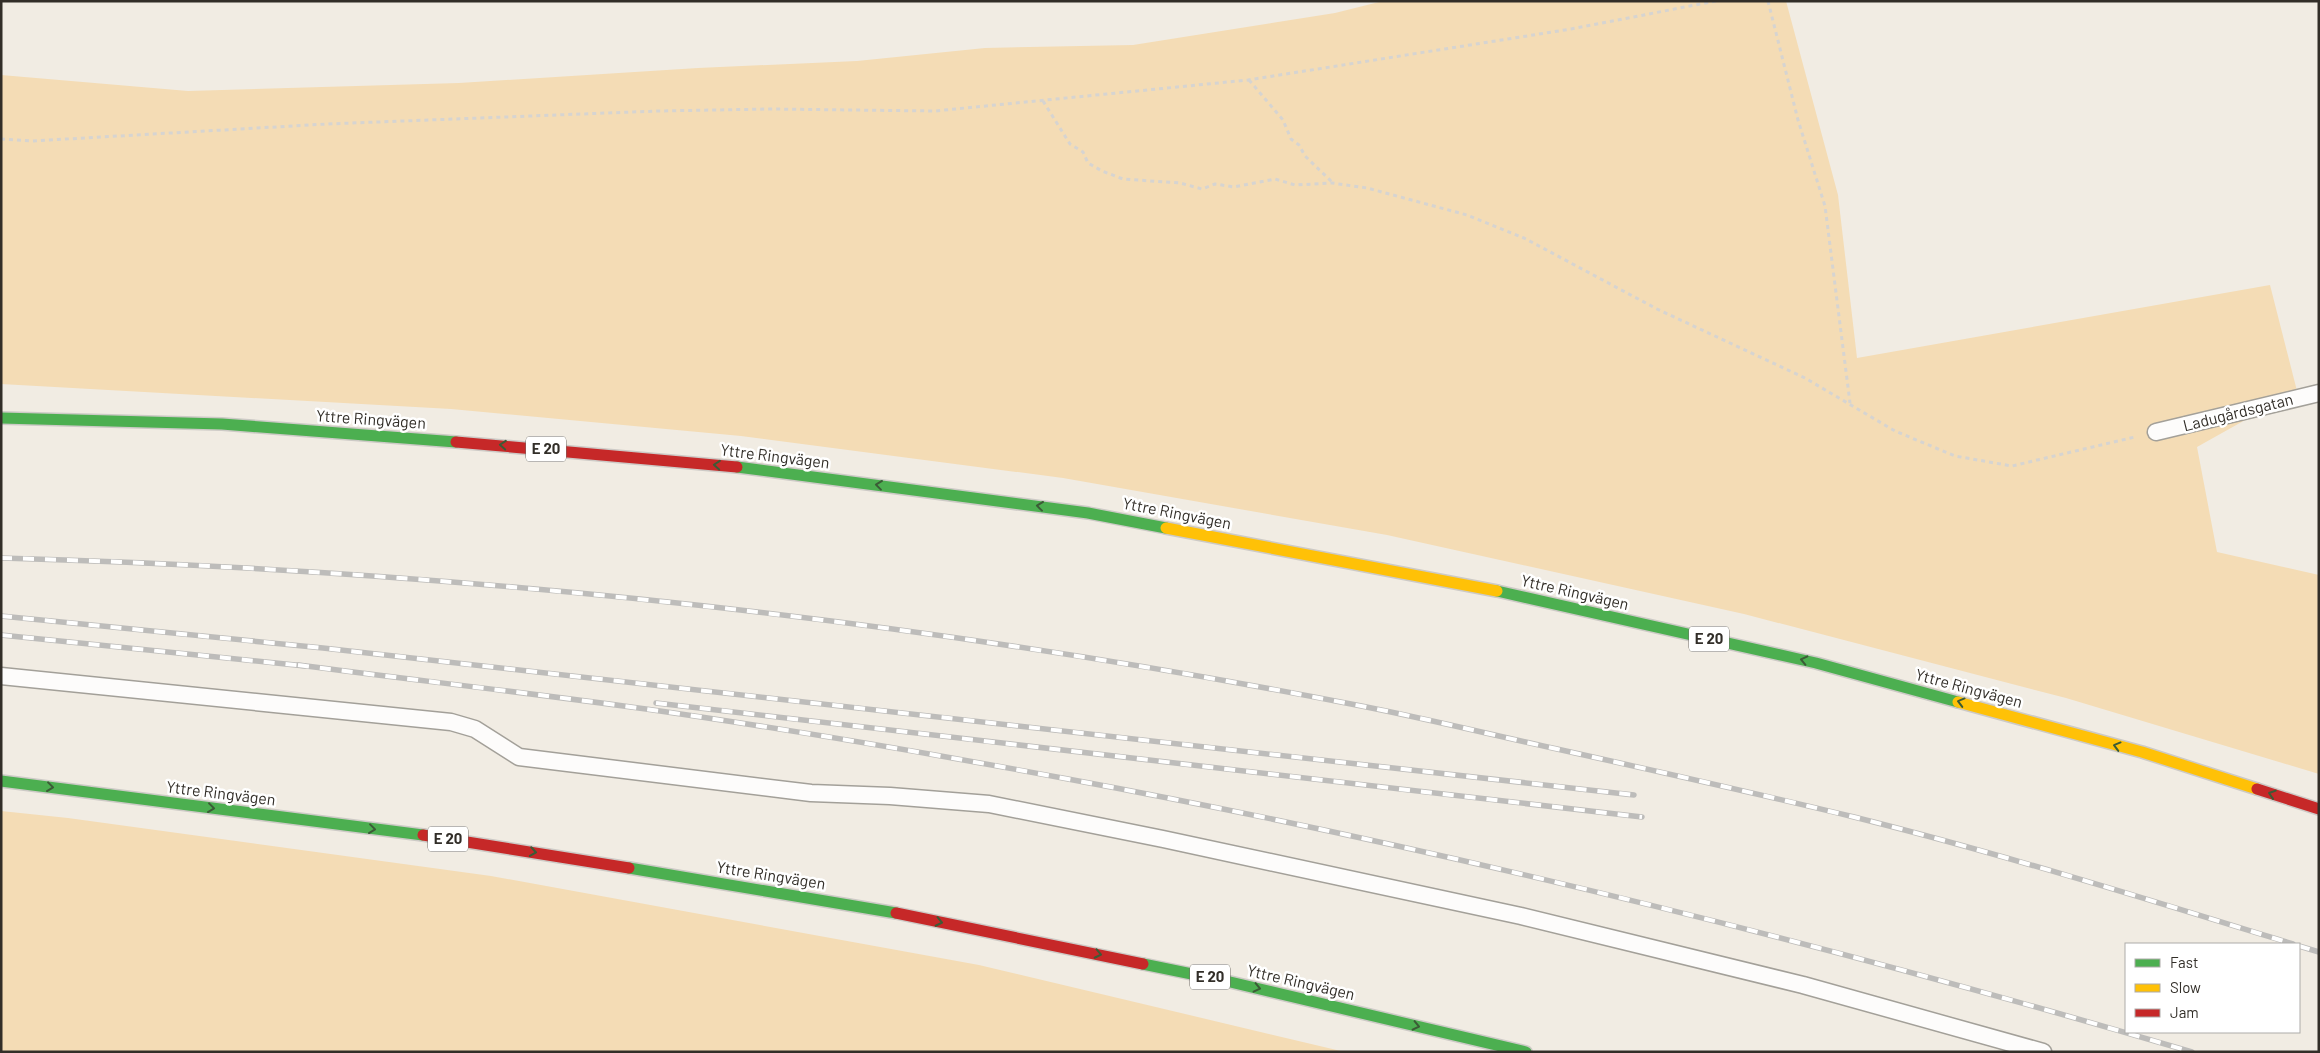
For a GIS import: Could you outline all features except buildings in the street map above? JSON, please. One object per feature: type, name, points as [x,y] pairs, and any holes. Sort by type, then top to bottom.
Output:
[{"type":"highway","name":"Yttre Ringvägen","points":[[1,418],[222,424],[511,446],[741,467],[1088,513],[1465,584],[1816,663],[2142,752],[2319,809]]},
{"type":"highway","name":"Yttre Ringvägen","points":[[1,781],[462,840],[882,910],[1226,981],[1526,1052]]},
{"type":"lane","name":"Ladugårdsgatan","points":[[2156,432],[2319,393]]},
{"type":"lane","points":[[1,676],[451,722],[475,729],[519,757],[811,793],[890,796],[989,804],[1173,841],[1521,916],[1803,985],[2043,1052]]},
{"type":"path","points":[[1,139],[32,141],[327,124],[658,111],[770,109],[935,112],[1248,80],[1571,29],[1716,1]]},
{"type":"path","points":[[1768,1],[1798,120],[1825,206],[1850,403]]},
{"type":"path","points":[[1248,80],[1283,120],[1291,140],[1299,146],[1305,156],[1332,183]]},
{"type":"path","points":[[1043,101],[1070,144],[1083,152],[1088,163],[1123,179],[1180,184],[1202,189],[1215,184],[1234,187],[1275,180],[1295,185],[1332,183],[1367,188],[1467,215],[1524,238],[1656,309],[1805,378],[1895,431],[1955,456],[2012,466],[2156,432]]},
{"type":"shaded area","points":[[1383,1],[1786,1],[1838,195],[1857,358],[2270,285],[2297,391],[2197,447],[2217,552],[2319,575],[2319,774],[2066,698],[1744,614],[1387,535],[1063,478],[741,436],[451,409],[1,384],[1,75],[188,91],[459,83],[698,68],[857,61],[985,48],[1133,45],[1335,13]]},
{"type":"shaded area","points":[[1,811],[68,818],[491,876],[979,965],[1345,1052],[1,1052]]},
{"type":"railway","points":[[1,558],[171,564],[340,574],[510,587],[679,603],[848,623],[1184,674],[1403,714],[1854,817],[2019,862],[2290,943]]},
{"type":"railway","points":[[1,616],[323,648],[1634,795]]},
{"type":"railway","points":[[1,635],[305,666]]},
{"type":"railway","points":[[298,665],[602,703],[752,725],[963,760],[1210,806],[1493,867],[1633,901],[1914,973],[2125,1033]]},
{"type":"railway","points":[[656,703],[1642,817]]},
{"type":"railway","points":[[2300,946],[2319,952]]},
{"type":"railway","points":[[2126,1033],[2192,1052]]},
{"type":"traffic: fast","points":[[1,418],[222,424],[456,442]]},
{"type":"traffic: fast","points":[[737,467],[1088,513],[1166,528]]},
{"type":"traffic: fast","points":[[1497,591],[1816,663],[1958,702]]},
{"type":"traffic: fast","points":[[1,781],[423,835]]},
{"type":"traffic: fast","points":[[629,868],[896,913]]},
{"type":"traffic: fast","points":[[1143,964],[1226,981],[1526,1052]]},
{"type":"traffic: slow","points":[[1166,528],[1497,591]]},
{"type":"traffic: slow","points":[[1958,702],[2142,752],[2257,789]]},
{"type":"traffic: jam","points":[[456,442],[737,467]]},
{"type":"traffic: jam","points":[[2257,789],[2319,809]]},
{"type":"traffic: jam","points":[[423,835],[629,868]]},
{"type":"traffic: jam","points":[[896,913],[1143,964]]}]
